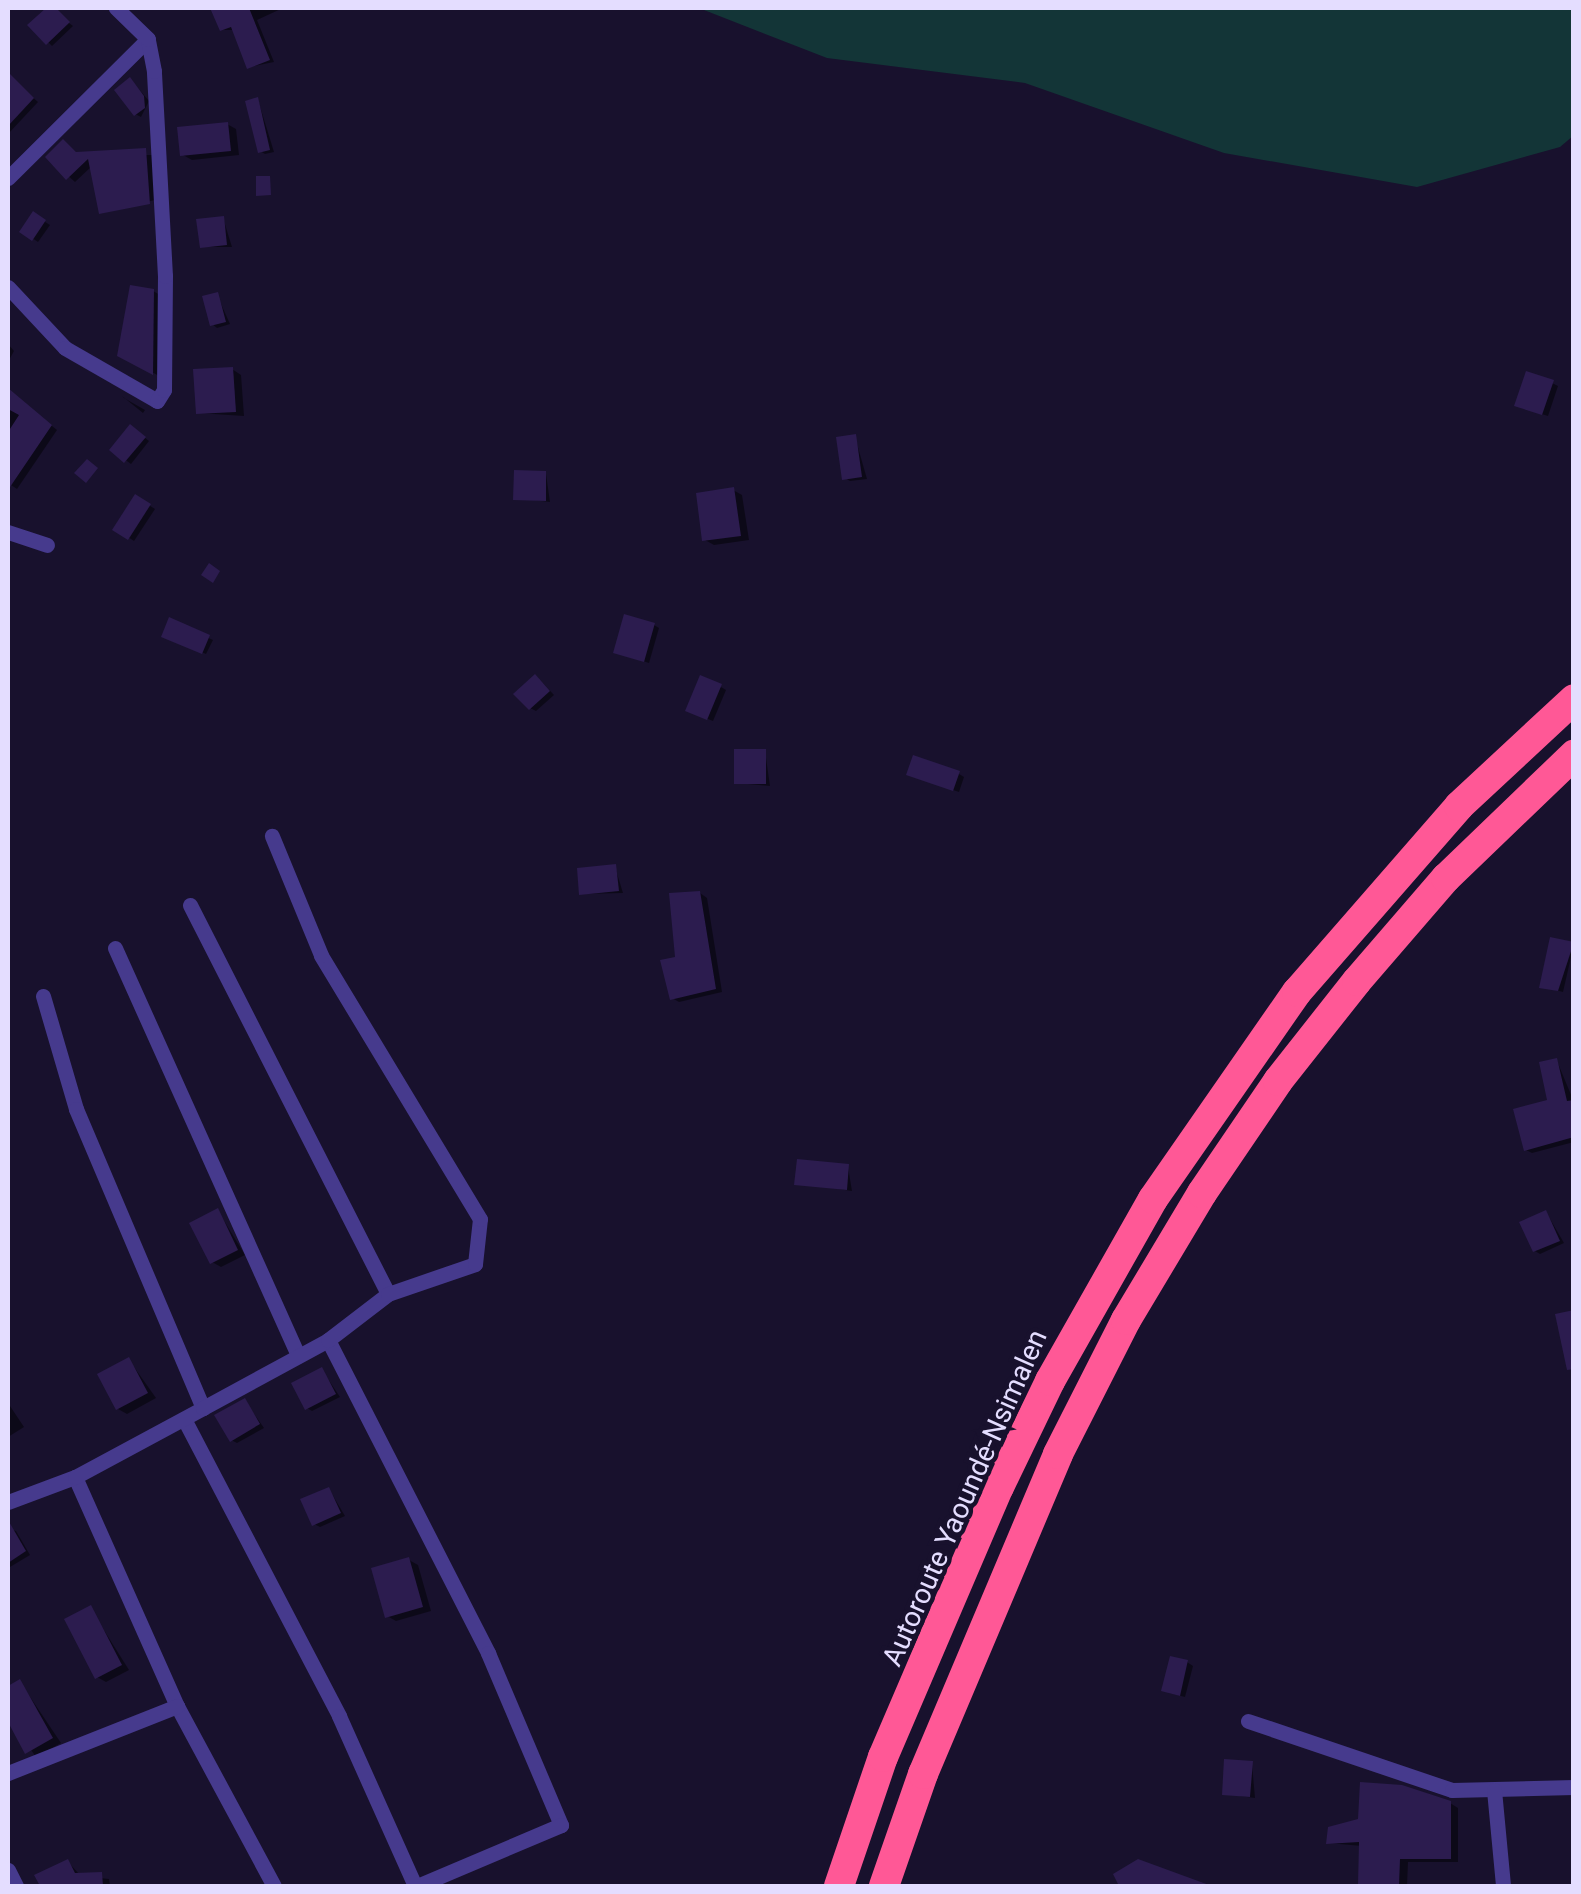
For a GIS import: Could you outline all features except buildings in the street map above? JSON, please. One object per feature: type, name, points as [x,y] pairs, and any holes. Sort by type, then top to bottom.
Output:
[{"type":"highway","name":"Autoroute Yaoundé-Nsimalen","points":[[839,1886],[883,1757],[999,1487],[1082,1320],[1153,1199],[1296,992],[1459,806],[1574,699]]},
{"type":"highway","points":[[884,1886],[923,1774],[1058,1454],[1126,1320],[1202,1193],[1357,982],[1446,878],[1574,755]]},
{"type":"street","points":[[8,287],[65,348],[156,402],[164,390],[165,276],[148,39],[116,8]]},
{"type":"street","points":[[8,178],[148,39]]},
{"type":"street","points":[[8,532],[47,545]]},
{"type":"street","points":[[8,1502],[75,1477],[184,1419],[328,1340],[388,1294],[475,1264],[480,1219],[320,955],[272,836]]},
{"type":"street","points":[[190,906],[388,1294]]},
{"type":"street","points":[[115,948],[298,1356]]},
{"type":"street","points":[[43,996],[76,1109],[203,1408]]},
{"type":"street","points":[[184,1419],[339,1716],[416,1886],[561,1825],[488,1653],[328,1340]]},
{"type":"street","points":[[75,1477],[177,1706],[274,1886]]},
{"type":"street","points":[[8,1774],[177,1706]]},
{"type":"street","points":[[1248,1721],[1452,1790],[1574,1787]]},
{"type":"street","points":[[1494,1790],[1503,1886]]},
{"type":"street","points":[[8,1870],[16,1886]]},
{"type":"green space","points":[[613,8],[1573,8],[1573,136],[1560,147],[1417,187],[1224,153],[1025,83],[827,58],[704,10]]}]
